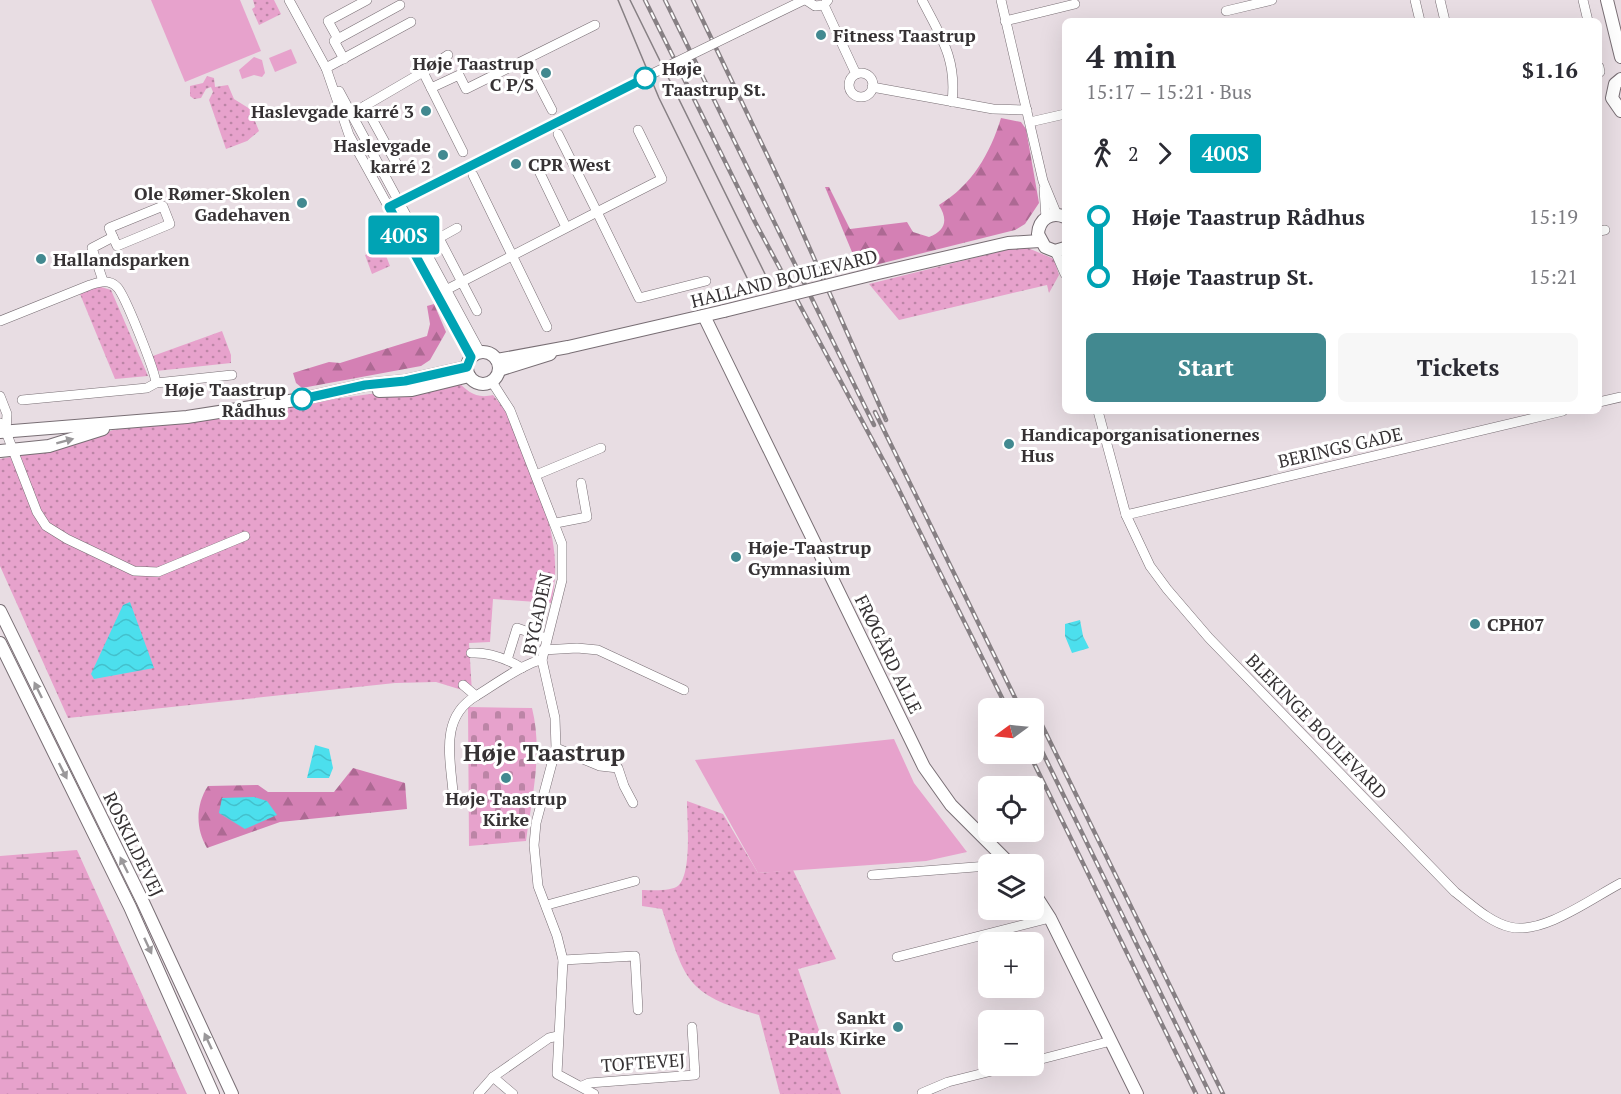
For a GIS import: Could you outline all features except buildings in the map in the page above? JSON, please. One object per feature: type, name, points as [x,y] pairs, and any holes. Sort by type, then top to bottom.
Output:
[{"type":"street","points":[[2,429],[115,424],[187,417],[345,391],[365,385],[405,381],[472,363],[490,354],[498,365],[492,382],[480,384],[472,363],[446,290],[289,0]]},
{"type":"street","points":[[338,39],[328,21],[367,0]]},
{"type":"street","points":[[389,207],[625,87],[805,0],[815,6],[826,2],[856,74]]},
{"type":"street","points":[[922,0],[950,54],[954,84],[952,102]]},
{"type":"street","points":[[1001,0],[1043,181],[1056,216],[1039,235],[1045,248],[1060,249]]},
{"type":"street","points":[[1226,11],[1272,0]]},
{"type":"street","points":[[1415,0],[1419,18]]},
{"type":"street","points":[[1440,0],[1444,18]]},
{"type":"street","points":[[1583,0],[1587,18]]},
{"type":"street","points":[[1607,0],[1621,57]]},
{"type":"street","points":[[1005,21],[1075,4]]},
{"type":"street","points":[[344,59],[334,41],[400,5]]},
{"type":"street","points":[[326,68],[411,22]]},
{"type":"street","points":[[431,88],[459,75],[466,89],[595,25]]},
{"type":"street","points":[[351,114],[448,55]]},
{"type":"street","points":[[526,60],[552,110]]},
{"type":"street","points":[[326,68],[349,135],[472,363]]},
{"type":"street","points":[[423,72],[463,152]]},
{"type":"street","points":[[856,74],[849,82],[853,94],[864,96],[872,87]]},
{"type":"street","points":[[856,74],[869,77],[872,87]]},
{"type":"street","points":[[1621,79],[1615,84],[1612,98],[1621,111]]},
{"type":"street","points":[[872,87],[993,109],[1027,110]]},
{"type":"street","points":[[1602,101],[1612,98]]},
{"type":"street","points":[[365,106],[400,170]]},
{"type":"street","points":[[1030,122],[1062,115]]},
{"type":"street","points":[[437,295],[662,179],[638,130]]},
{"type":"street","points":[[558,134],[639,298],[706,281]]},
{"type":"street","points":[[539,171],[566,227]]},
{"type":"street","points":[[473,176],[547,327]]},
{"type":"street","points":[[163,206],[170,224],[117,246],[113,237],[109,228],[163,206]]},
{"type":"street","points":[[429,219],[477,311]]},
{"type":"street","points":[[439,238],[457,228]]},
{"type":"street","name":"HALLAND BOULEVARD","points":[[498,365],[1039,235]]},
{"type":"street","points":[[103,281],[92,248],[113,237]]},
{"type":"street","points":[[0,321],[103,281],[117,287],[122,295],[156,383]]},
{"type":"street","name":"FRØGÅRD ALLE","points":[[704,316],[924,767],[951,805],[997,854]]},
{"type":"street","points":[[22,400],[147,388],[156,383],[232,375]]},
{"type":"street","name":"BYGADEN","points":[[492,382],[510,410],[556,523],[562,544],[562,580],[543,655],[555,718],[556,748],[536,824],[534,845],[536,879],[563,960],[557,1074],[589,1091]]},
{"type":"street","points":[[0,396],[7,414],[2,429],[6,450],[46,526],[67,539],[134,571],[158,572],[245,536]]},
{"type":"street","points":[[1602,401],[1621,397]]},
{"type":"street","name":"BLEKINGE BOULEVARD","points":[[1099,414],[1126,515],[1150,566],[1183,611],[1455,892],[1491,919],[1523,929],[1550,921],[1618,885]]},
{"type":"street","name":"BERINGS GADE","points":[[1126,515],[1550,414]]},
{"type":"street","points":[[6,450],[49,446],[115,424]]},
{"type":"street","points":[[536,475],[601,448]]},
{"type":"street","points":[[556,523],[588,517],[580,483]]},
{"type":"street","name":"ROSKILDEVEJ","points":[[0,612],[152,921],[232,1094]]},
{"type":"street","points":[[507,660],[516,628],[546,638]]},
{"type":"street","name":"ROSKILDEVEJ","points":[[0,643],[130,907],[213,1094]]},
{"type":"street","points":[[453,792],[448,737],[464,702],[543,655],[577,648],[598,650],[684,690]]},
{"type":"street","points":[[471,653],[484,653],[492,658],[507,660],[522,668]]},
{"type":"street","points":[[463,685],[476,696]]},
{"type":"street","points":[[556,748],[600,766],[618,768],[633,803]]},
{"type":"street","points":[[872,875],[978,867]]},
{"type":"street","points":[[546,905],[635,881]]},
{"type":"street","points":[[1044,909],[1137,1094]]},
{"type":"street","points":[[897,957],[1050,918]]},
{"type":"street","points":[[563,960],[635,957],[638,1010]]},
{"type":"street","name":"TOFTEVEJ","points":[[589,1091],[590,1083],[695,1075],[692,1027]]},
{"type":"street","points":[[478,1094],[493,1077],[549,1038],[558,1036]]},
{"type":"street","points":[[1044,1058],[1111,1041]]},
{"type":"street","points":[[922,1093],[948,1082],[978,1074]]},
{"type":"street","points":[[493,1077],[513,1094]]},
{"type":"green space","points":[[151,0],[240,0],[261,51],[185,82]]},
{"type":"green space","points":[[253,0],[274,0],[281,14],[259,25],[252,9],[255,7]]},
{"type":"green space","points":[[291,49],[297,63],[275,72],[269,58]]},
{"type":"green space","points":[[254,57],[262,60],[265,73],[262,77],[254,75],[242,79],[239,70]]},
{"type":"green space","points":[[207,76],[214,78],[215,87],[228,85],[234,99],[250,109],[259,131],[247,141],[226,149],[209,100],[213,92],[211,87],[206,89],[201,98],[194,99],[190,96],[190,86],[203,83]]},
{"type":"green space","points":[[1001,118],[1021,122],[1026,129],[1039,203],[1025,224],[1015,230],[859,269],[825,187],[829,187],[850,229],[907,222],[913,232],[929,237],[939,231],[944,224],[944,215],[939,205],[961,188],[978,168]]},
{"type":"green space","points":[[383,248],[390,266],[372,274],[365,255]]},
{"type":"green space","points":[[1014,248],[1028,248],[1054,259],[1059,275],[1049,293],[1047,285],[899,320],[869,284]]},
{"type":"green space","points":[[98,286],[111,290],[148,376],[115,379],[80,294]]},
{"type":"green space","points":[[434,304],[446,332],[430,360],[421,366],[302,388],[296,383],[293,373],[329,362],[340,363],[427,336],[430,324],[427,306]]},
{"type":"green space","points":[[222,331],[231,355],[231,363],[156,371],[150,357]]},
{"type":"green space","points":[[456,380],[473,394],[493,395],[505,410],[535,480],[550,529],[554,553],[555,578],[551,603],[493,599],[490,642],[469,643],[472,693],[436,682],[395,683],[68,718],[0,566],[0,459],[70,446],[113,430],[370,394],[407,392]]},
{"type":"green space","points":[[468,707],[532,708],[537,758],[526,841],[469,846]]},
{"type":"green space","points":[[894,739],[914,783],[967,852],[926,861],[758,873],[695,760]]},
{"type":"green space","points":[[353,768],[405,783],[407,809],[280,822],[207,848],[200,832],[198,816],[201,800],[208,786],[258,785],[268,792],[334,792]]},
{"type":"green space","points":[[687,801],[723,814],[758,873],[793,870],[836,959],[798,969],[841,1094],[780,1094],[759,1015],[734,1007],[701,991],[683,968],[662,909],[642,906],[642,890],[672,889],[679,885],[683,878],[687,857]]},
{"type":"green space","points":[[77,850],[187,1094],[0,1094],[0,856]]},
{"type":"water","points":[[130,602],[154,668],[94,679],[91,674],[123,605]]},
{"type":"water","points":[[1080,620],[1083,636],[1089,648],[1072,653],[1065,636],[1065,624]]},
{"type":"water","points":[[315,745],[329,749],[333,768],[329,778],[307,778]]},
{"type":"water","points":[[254,797],[267,801],[277,815],[245,829],[219,813],[222,798]]},
{"type":"tram line","points":[[618,0],[659,98],[751,286]]},
{"type":"tram line","points":[[630,0],[767,278]]},
{"type":"railway","points":[[645,0],[755,222],[896,484],[1002,698]]},
{"type":"railway","points":[[665,0],[874,425]]},
{"type":"railway","points":[[693,0],[781,184],[886,420]]},
{"type":"railway","points":[[875,412],[1015,698]]},
{"type":"railway","points":[[1044,729],[1223,1094]]},
{"type":"railway","points":[[1044,755],[1210,1094]]},
{"type":"railway","points":[[1034,764],[1196,1094]]},
{"type":"bus line","name":"400S","points":[[302,399],[365,385],[405,381],[467,367],[471,357],[389,207],[645,78]]},
{"type":"place","name":"Fitness Taastrup","points":[[821,35]]},
{"type":"place","name":"Høje Taastrup C P/S","points":[[546,73]]},
{"type":"place","name":"Høje Taastrup St.","points":[[645,78]]},
{"type":"place","name":"Haslevgade karré 3","points":[[426,111]]},
{"type":"place","name":"Haslevgade karré 2","points":[[443,155]]},
{"type":"place","name":"CPR West","points":[[516,164]]},
{"type":"place","name":"Ole Rømer-Skolen Gadehaven","points":[[302,203]]},
{"type":"place","name":"Hallandsparken","points":[[41,259]]},
{"type":"place","name":"Høje Taastrup Rådhus","points":[[302,399]]},
{"type":"place","name":"Handicaporganisationernes Hus","points":[[1009,444]]},
{"type":"place","name":"Høje-Taastrup Gymnasium","points":[[736,557]]},
{"type":"place","name":"CPH07","points":[[1475,624]]},
{"type":"place","name":"Høje Taastrup Kirke","points":[[506,778]]},
{"type":"place","name":"Sankt Pauls Kirke","points":[[898,1027]]},
{"type":"district","name":"Høje Taastrup","points":[[544,752]]}]
